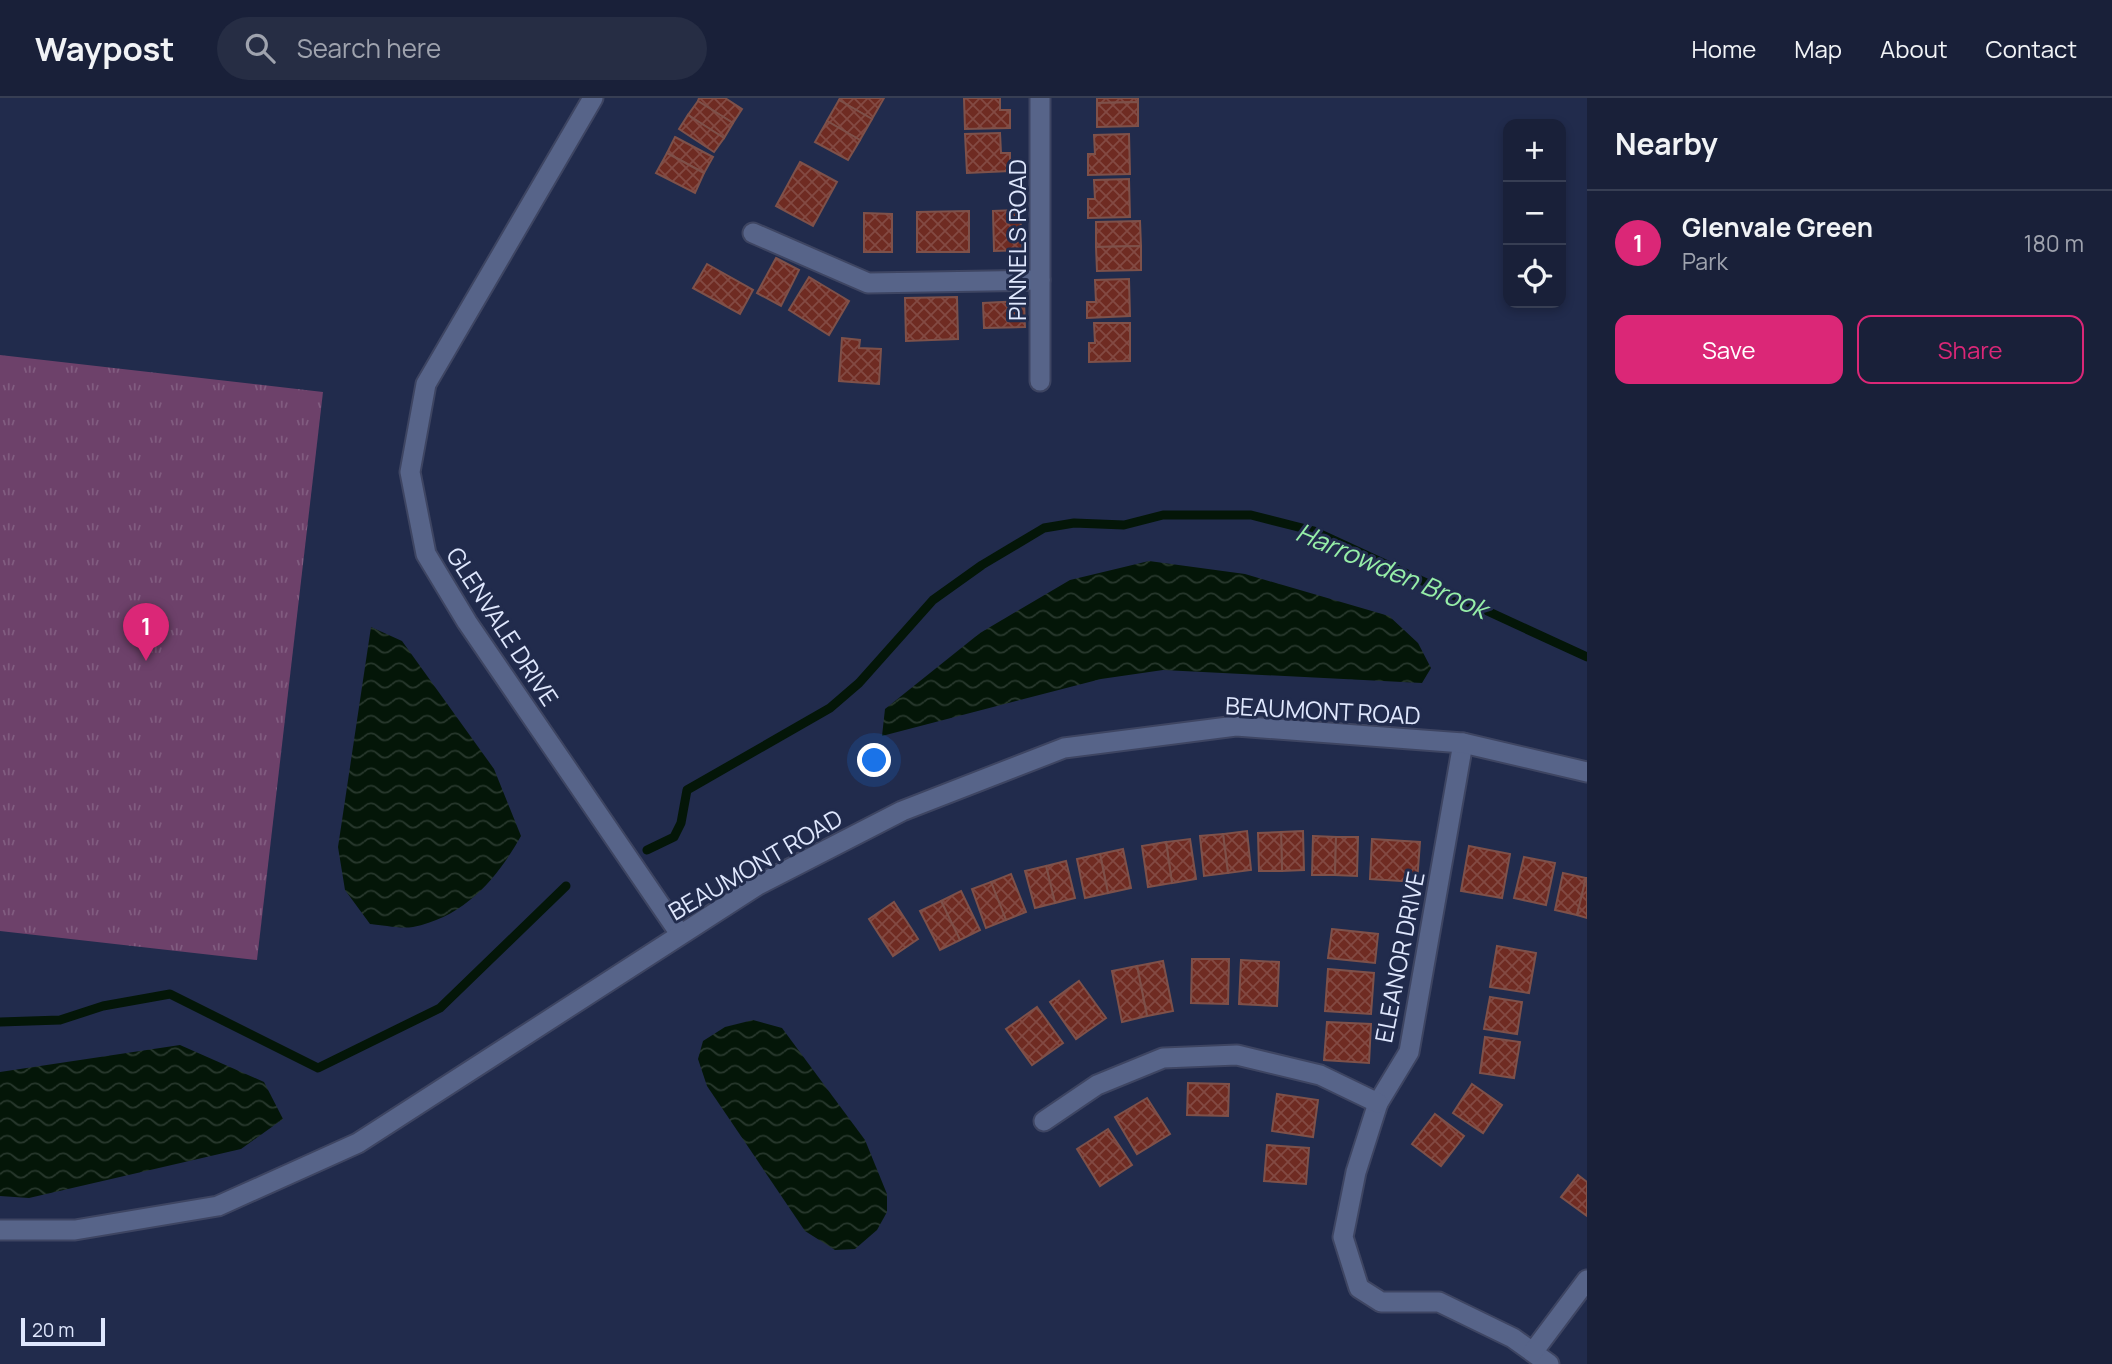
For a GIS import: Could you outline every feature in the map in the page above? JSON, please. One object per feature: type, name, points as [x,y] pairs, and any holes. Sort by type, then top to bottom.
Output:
[{"type":"street","name":"GLENVALE DRIVE","points":[[593,98],[426,384],[410,472],[426,554],[467,622],[680,934]]},
{"type":"street","name":"PINNELS ROAD","points":[[1040,98],[1040,381]]},
{"type":"street","points":[[754,233],[838,273],[868,283],[1040,280]]},
{"type":"street","name":"BEAUMONT ROAD","points":[[0,1230],[75,1230],[218,1206],[358,1143],[758,885],[902,811],[1064,748],[1236,726],[1463,743],[1587,772]]},
{"type":"street","name":"ELEANOR DRIVE","points":[[1463,743],[1409,1052],[1378,1103],[1356,1172],[1343,1237],[1359,1289],[1381,1302],[1439,1302],[1513,1338],[1541,1358]]},
{"type":"street","points":[[1044,1121],[1097,1085],[1163,1058],[1237,1055],[1320,1075],[1378,1103]]},
{"type":"street","points":[[1541,1358],[1587,1280]]},
{"type":"green space","points":[[0,355],[323,392],[257,960],[0,931]]},
{"type":"water","points":[[1149,561],[1245,574],[1389,616],[1418,643],[1431,668],[1422,683],[1163,670],[1101,679],[882,736],[885,709],[980,633],[1070,580]]},
{"type":"water","points":[[371,627],[402,641],[494,769],[521,836],[501,867],[477,894],[448,915],[413,927],[370,924],[345,890],[338,847]]},
{"type":"water","points":[[753,1020],[782,1028],[865,1140],[887,1194],[887,1212],[877,1230],[855,1249],[835,1250],[805,1231],[707,1086],[698,1059],[703,1041],[725,1027]]},
{"type":"water","points":[[180,1045],[264,1082],[283,1119],[241,1149],[29,1198],[0,1196],[0,1072]]},
{"type":"building","points":[[699,98],[725,98],[742,109],[733,123],[698,101]]},
{"type":"building","points":[[884,98],[872,119],[839,100]]},
{"type":"building","points":[[964,98],[1000,98],[1000,110],[1010,110],[1010,128],[965,129]]},
{"type":"building","points":[[1097,98],[1138,98],[1138,102],[1097,103]]},
{"type":"building","points":[[839,100],[872,119],[860,140],[827,121]]},
{"type":"building","points":[[698,101],[733,123],[724,138],[688,115]]},
{"type":"building","points":[[1138,102],[1138,126],[1097,127],[1097,103]]},
{"type":"building","points":[[688,115],[724,138],[714,152],[679,129]]},
{"type":"building","points":[[827,121],[860,140],[848,160],[815,142]]},
{"type":"building","points":[[1000,133],[1001,153],[1010,153],[1010,171],[967,173],[965,134]]},
{"type":"building","points":[[1129,134],[1130,174],[1088,175],[1088,154],[1095,154],[1094,135]]},
{"type":"building","points":[[675,137],[713,157],[704,173],[667,153]]},
{"type":"building","points":[[667,153],[704,173],[695,193],[656,173]]},
{"type":"building","points":[[800,162],[837,182],[813,226],[776,206]]},
{"type":"building","points":[[1129,179],[1130,217],[1088,218],[1088,199],[1095,199],[1094,180]]},
{"type":"building","points":[[1020,210],[1022,250],[994,251],[993,211]]},
{"type":"building","points":[[969,211],[969,252],[917,252],[917,212]]},
{"type":"building","points":[[864,213],[892,214],[892,252],[864,252]]},
{"type":"building","points":[[1140,221],[1141,246],[1096,247],[1096,222]]},
{"type":"building","points":[[1141,246],[1141,270],[1097,271],[1096,247]]},
{"type":"building","points":[[776,258],[799,270],[781,306],[757,293]]},
{"type":"building","points":[[707,264],[753,290],[740,314],[693,288]]},
{"type":"building","points":[[809,277],[849,301],[829,335],[789,310]]},
{"type":"building","points":[[1129,279],[1130,316],[1087,318],[1087,302],[1096,302],[1095,280]]},
{"type":"building","points":[[957,297],[958,339],[906,341],[905,298]]},
{"type":"building","points":[[1024,301],[1025,327],[984,328],[983,303]]},
{"type":"building","points":[[1094,323],[1130,323],[1130,361],[1089,362],[1089,343],[1095,343]]},
{"type":"building","points":[[842,338],[860,340],[859,348],[881,349],[879,384],[839,381]]},
{"type":"building","points":[[1247,831],[1251,870],[1228,873],[1223,834]]},
{"type":"building","points":[[1303,831],[1304,870],[1282,871],[1281,832]]},
{"type":"building","points":[[1281,832],[1282,871],[1259,871],[1258,833]]},
{"type":"building","points":[[1223,834],[1228,873],[1204,876],[1200,836]]},
{"type":"building","points":[[1313,836],[1336,837],[1335,875],[1312,875]]},
{"type":"building","points":[[1336,837],[1358,837],[1357,876],[1335,875]]},
{"type":"building","points":[[1190,839],[1196,879],[1172,883],[1166,842]]},
{"type":"building","points":[[1372,839],[1420,842],[1417,882],[1370,879]]},
{"type":"building","points":[[1166,842],[1172,883],[1148,887],[1142,846]]},
{"type":"building","points":[[1469,846],[1510,854],[1502,898],[1461,891]]},
{"type":"building","points":[[1123,849],[1131,888],[1108,893],[1100,854]]},
{"type":"building","points":[[1100,854],[1108,893],[1085,898],[1077,859]]},
{"type":"building","points":[[1524,857],[1555,863],[1546,905],[1514,898]]},
{"type":"building","points":[[1066,861],[1075,898],[1055,903],[1046,866]]},
{"type":"building","points":[[1046,866],[1055,903],[1035,908],[1025,871]]},
{"type":"building","points":[[1563,873],[1586,878],[1577,915],[1555,910]]},
{"type":"building","points":[[1011,874],[1026,912],[1006,920],[991,882]]},
{"type":"building","points":[[1587,878],[1587,918],[1577,915]]},
{"type":"building","points":[[991,882],[1006,920],[986,928],[972,889]]},
{"type":"building","points":[[961,891],[980,930],[960,940],[941,901]]},
{"type":"building","points":[[941,901],[960,940],[940,950],[920,911]]},
{"type":"building","points":[[894,902],[918,939],[893,956],[869,919]]},
{"type":"building","points":[[1332,929],[1378,934],[1375,963],[1328,958]]},
{"type":"building","points":[[1497,946],[1536,953],[1529,993],[1490,987]]},
{"type":"building","points":[[1192,959],[1229,959],[1228,1004],[1191,1003]]},
{"type":"building","points":[[1241,960],[1279,962],[1277,1006],[1239,1004]]},
{"type":"building","points":[[1163,961],[1173,1011],[1147,1016],[1137,966]]},
{"type":"building","points":[[1137,966],[1147,1016],[1122,1022],[1112,971]]},
{"type":"building","points":[[1328,969],[1374,973],[1371,1014],[1325,1011]]},
{"type":"building","points":[[1079,981],[1106,1018],[1076,1039],[1050,1002]]},
{"type":"building","points":[[1490,997],[1522,1002],[1517,1034],[1484,1029]]},
{"type":"building","points":[[1037,1007],[1063,1043],[1032,1065],[1006,1029]]},
{"type":"building","points":[[1327,1022],[1371,1024],[1369,1063],[1324,1060]]},
{"type":"building","points":[[1485,1037],[1520,1042],[1514,1078],[1480,1073]]},
{"type":"building","points":[[1188,1083],[1229,1084],[1228,1116],[1187,1115]]},
{"type":"building","points":[[1472,1084],[1502,1105],[1483,1133],[1453,1113]]},
{"type":"building","points":[[1277,1094],[1318,1100],[1313,1137],[1272,1131]]},
{"type":"building","points":[[1147,1098],[1170,1134],[1137,1154],[1115,1117]]},
{"type":"building","points":[[1435,1114],[1464,1136],[1441,1166],[1412,1144]]},
{"type":"building","points":[[1108,1129],[1132,1165],[1100,1186],[1077,1149]]},
{"type":"building","points":[[1267,1145],[1309,1148],[1306,1184],[1264,1181]]},
{"type":"building","points":[[1578,1175],[1587,1182],[1587,1216],[1561,1197]]},
{"type":"waterway","name":"Harrowden Brook","points":[[647,850],[674,837],[681,823],[687,790],[830,708],[859,683],[933,600],[982,565],[1044,528],[1074,523],[1124,525],[1163,515],[1251,515],[1314,531],[1587,657]]},
{"type":"waterway","name":"Harrowden Brook","points":[[0,1022],[60,1020],[103,1006],[170,994],[318,1068],[440,1008],[566,886]]},
{"type":"place","name":"Glenvale Green","points":[[146,661]]}]
